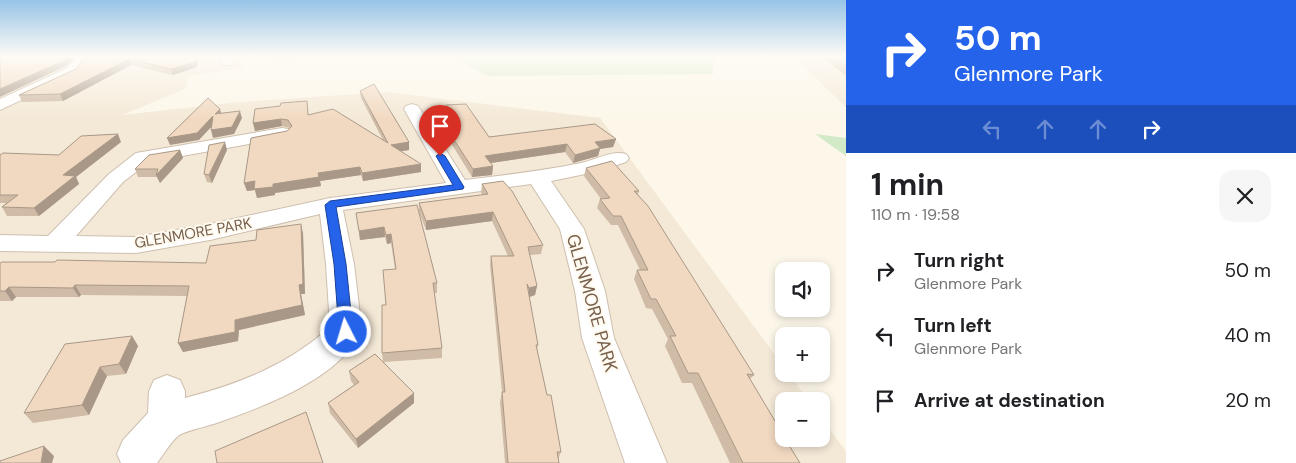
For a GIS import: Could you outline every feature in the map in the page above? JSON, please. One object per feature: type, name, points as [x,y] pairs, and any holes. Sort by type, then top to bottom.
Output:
[{"type":"street","points":[[0,105],[58,78]]},
{"type":"street","points":[[412,109],[459,187]]},
{"type":"street","points":[[143,157],[282,133]]},
{"type":"street","points":[[54,245],[116,178],[143,157],[156,140]]},
{"type":"street","name":"GLENMORE PARK","points":[[2,245],[136,245],[210,232],[330,205],[588,168],[619,158]]},
{"type":"street","name":"GLENMORE PARK","points":[[537,176],[572,229],[590,291],[598,338],[646,463]]},
{"type":"street","points":[[138,454],[167,406],[212,409],[280,381],[317,359],[346,332],[340,264],[330,205]]},
{"type":"shaded area","points":[[0,78],[189,78],[185,89],[122,115],[239,102],[387,92],[600,118],[775,355],[775,382],[795,382],[802,392],[775,392],[775,447],[830,447],[830,430],[846,451],[846,463],[0,463]]},
{"type":"shaded area","points":[[815,78],[846,78],[846,107]]},
{"type":"green space","points":[[815,134],[846,138],[846,156]]},
{"type":"building","points":[[0,78],[26,78],[0,89]]},
{"type":"building","points":[[57,78],[92,78],[60,94],[19,95]]},
{"type":"building","points":[[374,84],[409,142],[391,145],[421,164],[362,173],[360,167],[318,173],[319,177],[273,184],[273,187],[254,189],[255,181],[244,183],[251,138],[287,131],[292,126],[288,120],[281,119],[253,123],[255,109],[280,106],[281,103],[307,101],[308,115],[333,109],[388,143],[360,91]]},
{"type":"building","points":[[208,98],[220,109],[215,114],[240,111],[232,127],[211,130],[213,116],[197,133],[167,138]]},
{"type":"building","points":[[466,104],[489,137],[595,124],[616,139],[595,142],[600,148],[575,155],[567,144],[485,156],[493,166],[473,169],[443,123],[453,117],[446,105]]},
{"type":"building","points":[[118,134],[63,175],[75,176],[34,208],[2,207],[18,195],[0,195],[0,155],[3,153],[59,155],[81,136]]},
{"type":"building","points":[[225,142],[209,175],[204,174],[209,145]]},
{"type":"building","points":[[180,150],[156,175],[158,169],[135,169],[149,155]]},
{"type":"building","points":[[612,161],[639,191],[634,191],[648,206],[754,375],[747,374],[775,421],[775,447],[790,447],[800,463],[743,463],[698,373],[688,373],[670,336],[676,336],[656,299],[651,299],[637,270],[648,270],[621,216],[613,216],[600,199],[610,198],[586,168]]},
{"type":"building","points":[[503,181],[512,191],[543,245],[528,247],[537,286],[529,288],[527,284],[538,345],[536,345],[547,395],[551,395],[561,452],[557,452],[559,463],[508,463],[502,392],[505,392],[491,256],[514,256],[493,212],[426,221],[419,203],[488,194],[482,184]]},
{"type":"building","points":[[417,205],[437,283],[433,283],[442,348],[382,353],[382,305],[386,305],[383,270],[396,269],[391,234],[386,235],[384,227],[359,231],[356,213]]},
{"type":"building","points":[[301,224],[303,284],[299,285],[302,305],[235,320],[235,332],[178,343],[189,286],[75,285],[73,288],[9,287],[5,291],[0,291],[0,263],[2,262],[55,262],[57,260],[206,263],[210,246],[256,240],[257,230]]},
{"type":"building","points":[[132,336],[119,364],[100,367],[82,405],[24,413],[65,344]]},
{"type":"building","points":[[375,354],[414,393],[356,439],[328,403],[359,382],[349,371]]},
{"type":"building","points":[[306,412],[323,463],[217,463],[215,451]]},
{"type":"building","points":[[44,446],[41,463],[0,463],[0,461]]},
{"type":"route","points":[[346,332],[340,264],[330,205],[459,187],[440,156]]}]
